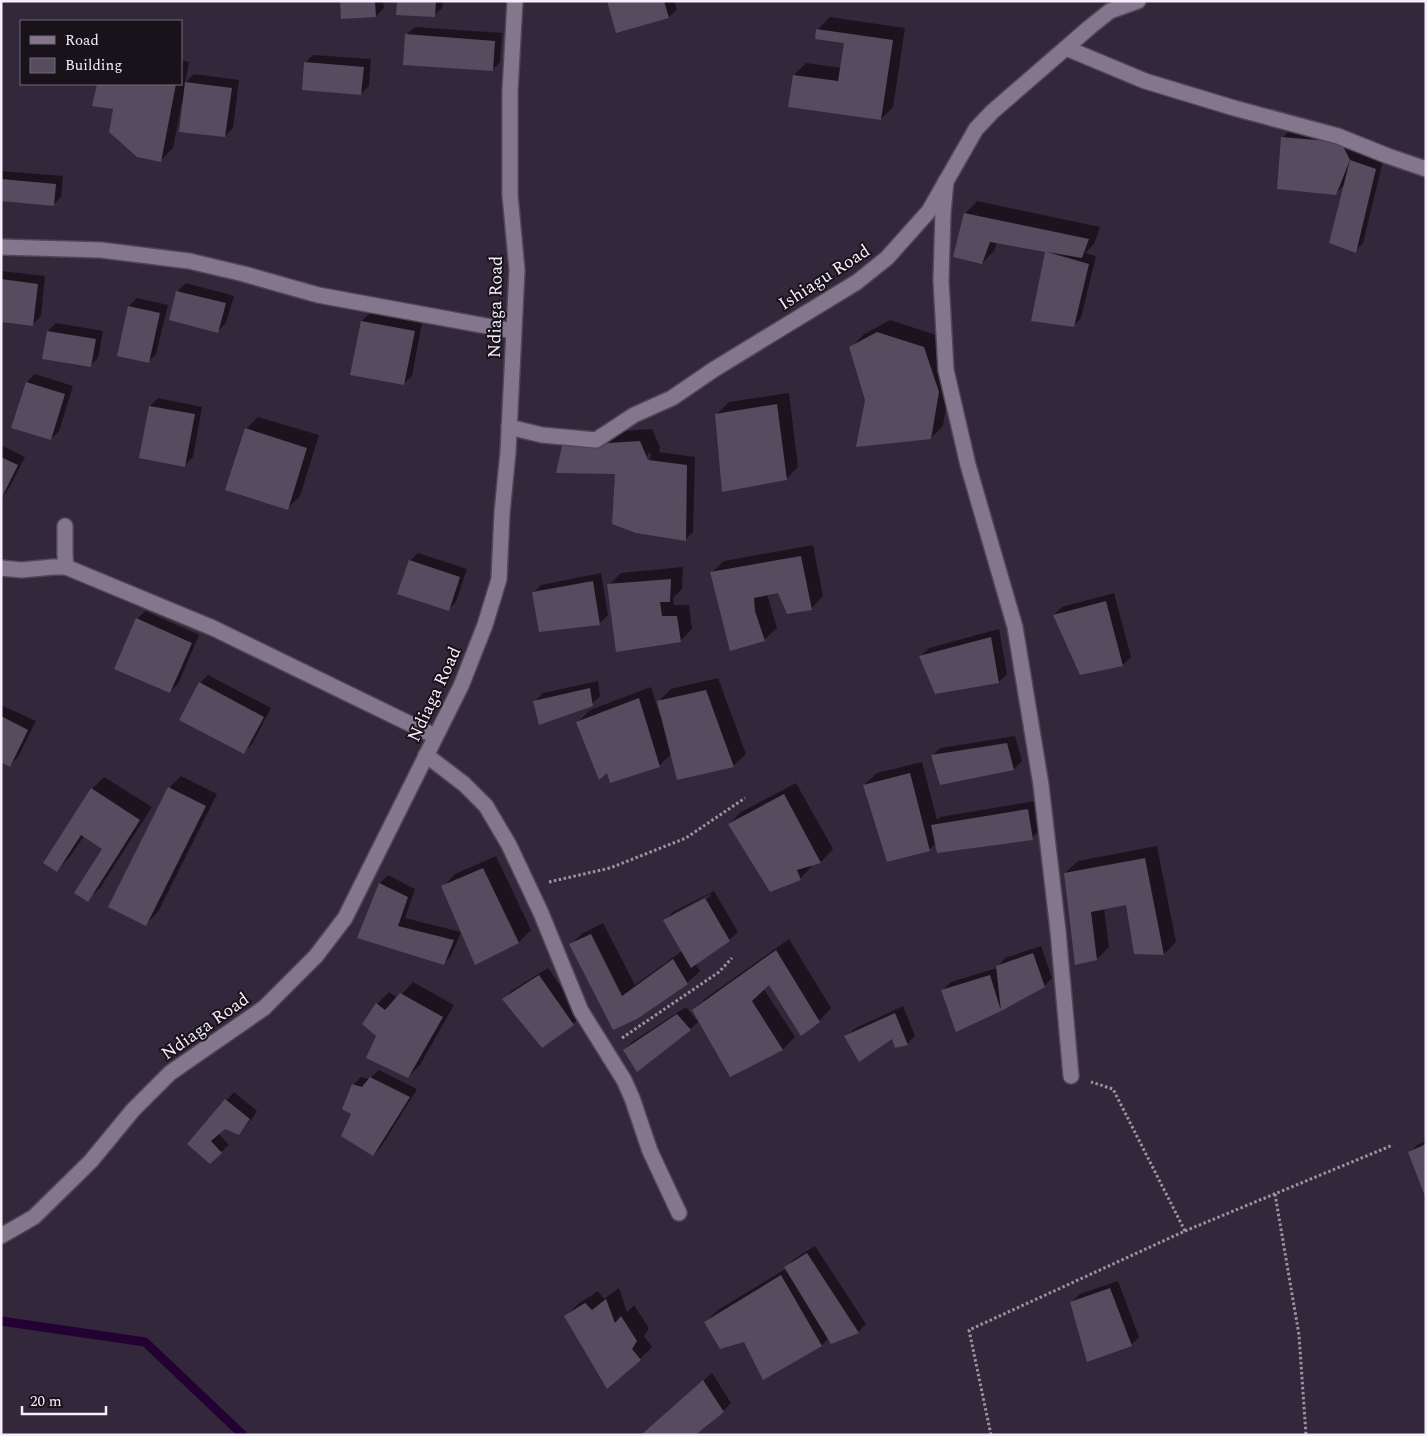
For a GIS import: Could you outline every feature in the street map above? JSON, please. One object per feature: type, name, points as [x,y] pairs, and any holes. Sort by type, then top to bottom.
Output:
[{"type":"street","name":"Ndiaga Road","points":[[1,1236],[34,1217],[91,1161],[133,1110],[170,1073],[264,1008],[316,956],[345,918],[461,686],[485,625],[499,579],[517,270],[510,195],[510,91],[515,1]]},
{"type":"street","name":"Ishiagu Road","points":[[509,427],[542,435],[596,440],[634,415],[672,398],[713,370],[857,282],[886,258],[929,211],[976,129],[992,112],[1110,11],[1138,1]]},
{"type":"street","points":[[1066,48],[1146,81],[1234,108],[1338,136],[1426,169]]},
{"type":"street","points":[[946,180],[941,280],[946,370],[968,465],[1015,627],[1041,786],[1072,1076]]},
{"type":"street","points":[[1,247],[101,250],[189,261],[318,295],[514,331]]},
{"type":"street","points":[[66,526],[64,555],[66,567]]},
{"type":"street","points":[[1,568],[22,570],[66,567],[213,628],[435,736]]},
{"type":"street","points":[[426,755],[464,784],[486,806],[509,845],[552,938],[581,1011],[624,1080],[650,1152],[679,1213]]},
{"type":"path","points":[[529,887],[610,868],[686,838],[745,798]]},
{"type":"path","points":[[605,1049],[719,972],[732,958]]},
{"type":"path","points":[[1072,1076],[1113,1089],[1185,1232]]},
{"type":"path","points":[[991,1435],[969,1330],[1185,1232],[1393,1145]]},
{"type":"path","points":[[1275,1194],[1299,1335],[1306,1435]]},
{"type":"building","points":[[340,1],[375,1],[376,17],[341,19]]},
{"type":"building","points":[[397,1],[436,1],[435,17],[396,15]]},
{"type":"building","points":[[607,1],[664,1],[669,18],[616,33]]},
{"type":"building","points":[[816,29],[893,40],[881,120],[788,107],[793,75],[838,81],[844,43],[815,39]]},
{"type":"building","points":[[405,34],[495,41],[493,71],[403,65]]},
{"type":"building","points":[[304,62],[364,67],[361,95],[302,90]]},
{"type":"building","points":[[185,82],[232,88],[225,137],[179,132]]},
{"type":"building","points":[[97,85],[176,85],[161,162],[137,157],[109,132],[113,109],[92,106]]},
{"type":"building","points":[[1281,137],[1341,142],[1350,160],[1336,195],[1277,189]]},
{"type":"building","points":[[1350,160],[1376,169],[1356,253],[1329,243]]},
{"type":"building","points":[[1,179],[56,184],[54,206],[1,201]]},
{"type":"building","points":[[964,213],[1089,239],[1082,258],[1047,252],[1089,264],[1074,327],[1031,321],[1045,252],[990,242],[982,264],[953,257]]},
{"type":"building","points":[[1,279],[38,284],[33,326],[1,322]]},
{"type":"building","points":[[176,291],[226,303],[218,333],[169,320]]},
{"type":"building","points":[[128,306],[160,313],[149,363],[117,356]]},
{"type":"building","points":[[361,321],[415,331],[404,385],[350,375]]},
{"type":"building","points":[[47,331],[96,339],[91,367],[42,359]]},
{"type":"building","points":[[877,332],[924,347],[939,392],[931,439],[856,447],[865,400],[849,347]]},
{"type":"building","points":[[26,382],[65,394],[51,440],[11,428]]},
{"type":"building","points":[[777,404],[787,480],[722,492],[715,414]]},
{"type":"building","points":[[149,406],[195,414],[185,467],[139,458]]},
{"type":"building","points":[[245,428],[307,448],[288,510],[225,490]]},
{"type":"building","points":[[640,441],[648,460],[687,465],[686,541],[636,533],[612,524],[615,474],[556,473],[562,446]]},
{"type":"building","points":[[1,457],[18,465],[1,499]]},
{"type":"building","points":[[801,556],[812,610],[787,614],[778,593],[754,598],[755,611],[765,641],[730,651],[710,572]]},
{"type":"building","points":[[409,560],[460,577],[449,611],[397,594]]},
{"type":"building","points":[[671,579],[670,602],[660,602],[662,616],[677,616],[681,642],[616,652],[607,584]]},
{"type":"building","points":[[593,581],[600,625],[539,632],[532,592]]},
{"type":"building","points":[[1106,601],[1123,666],[1080,675],[1053,615]]},
{"type":"building","points":[[136,618],[192,643],[170,693],[114,669]]},
{"type":"building","points":[[991,637],[999,683],[935,694],[919,656]]},
{"type":"building","points":[[199,682],[264,717],[244,754],[179,720]]},
{"type":"building","points":[[590,688],[593,706],[539,725],[533,701]]},
{"type":"building","points":[[706,690],[734,767],[677,780],[657,701]]},
{"type":"building","points":[[639,698],[660,767],[610,783],[607,773],[599,780],[576,722]]},
{"type":"building","points":[[1,716],[28,730],[10,767],[1,762]]},
{"type":"building","points":[[1007,743],[1014,770],[940,785],[931,755]]},
{"type":"building","points":[[910,773],[930,851],[887,862],[863,785]]},
{"type":"building","points":[[168,787],[206,806],[146,926],[108,907]]},
{"type":"building","points":[[91,788],[140,820],[88,902],[74,893],[102,849],[81,835],[57,872],[43,863]]},
{"type":"building","points":[[784,794],[821,863],[797,870],[801,880],[770,892],[728,824]]},
{"type":"building","points":[[1028,809],[1033,840],[937,853],[931,825]]},
{"type":"building","points":[[1145,858],[1164,955],[1134,954],[1126,905],[1091,912],[1097,960],[1075,965],[1064,873]]},
{"type":"building","points":[[483,868],[519,943],[475,965],[441,886]]},
{"type":"building","points":[[379,883],[408,897],[398,926],[454,940],[444,965],[357,938]]},
{"type":"building","points":[[705,898],[730,941],[691,968],[663,920]]},
{"type":"building","points":[[591,934],[622,996],[673,959],[688,984],[637,1019],[613,1030],[569,944]]},
{"type":"building","points":[[776,950],[820,1022],[801,1036],[769,985],[752,1001],[783,1050],[730,1077],[692,1010]]},
{"type":"building","points":[[1033,953],[1045,987],[1001,1011],[996,966]]},
{"type":"building","points":[[539,975],[574,1025],[542,1048],[502,999]]},
{"type":"building","points":[[990,975],[1001,1011],[956,1032],[941,990]]},
{"type":"building","points":[[400,993],[443,1017],[408,1078],[366,1058],[376,1036],[362,1024],[376,1003],[385,1010]]},
{"type":"building","points":[[895,1013],[908,1045],[895,1048],[892,1039],[859,1062],[844,1036]]},
{"type":"building","points":[[677,1014],[691,1030],[637,1072],[623,1050]]},
{"type":"building","points":[[370,1077],[410,1097],[373,1156],[341,1136],[351,1114],[342,1109],[352,1084],[362,1087]]},
{"type":"building","points":[[225,1099],[250,1119],[239,1135],[225,1129],[211,1141],[222,1153],[210,1164],[187,1144]]},
{"type":"building","points":[[1426,1144],[1426,1199],[1408,1152]]},
{"type":"building","points":[[807,1253],[859,1333],[831,1344],[784,1267]]},
{"type":"building","points":[[781,1275],[822,1346],[763,1380],[744,1342],[720,1349],[704,1322]]},
{"type":"building","points":[[1110,1288],[1132,1346],[1087,1362],[1070,1302]]},
{"type":"building","points":[[606,1299],[615,1323],[621,1316],[637,1341],[632,1349],[641,1360],[607,1389],[564,1316],[585,1303],[592,1310]]},
{"type":"building","points":[[703,1380],[724,1412],[695,1435],[641,1435]]},
{"type":"waterway","points":[[1,1321],[145,1342],[243,1435]]}]
